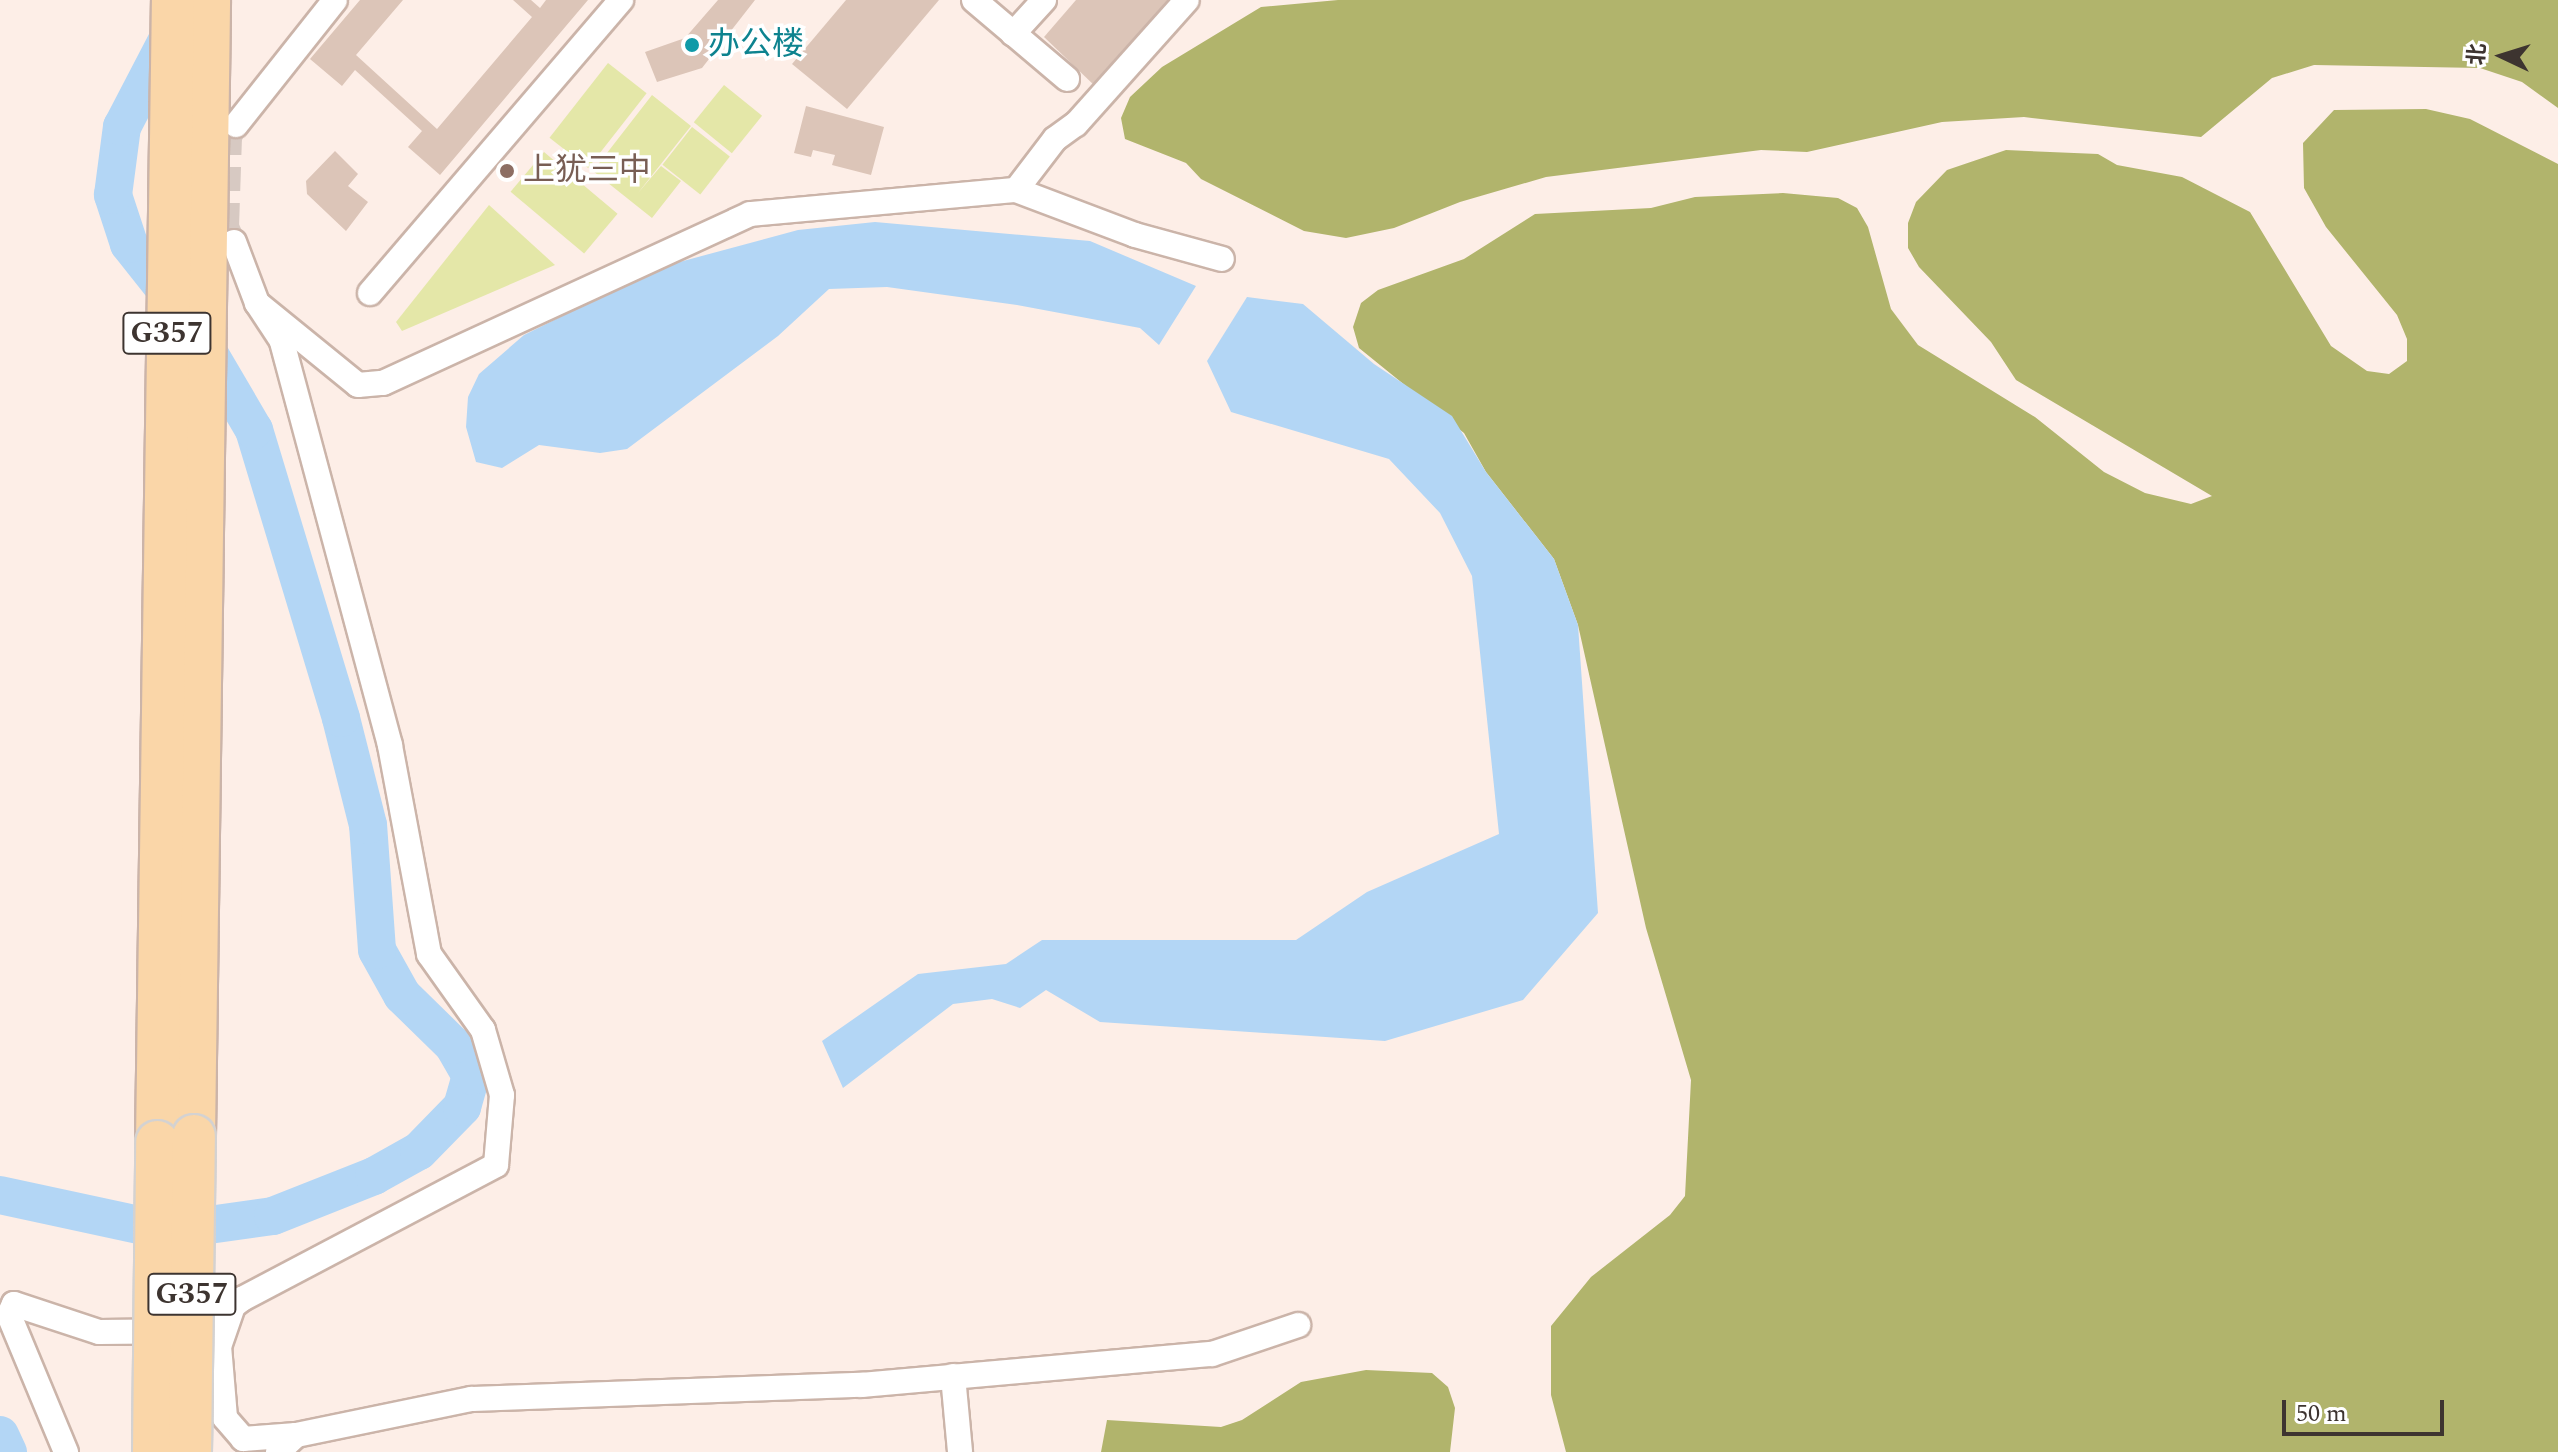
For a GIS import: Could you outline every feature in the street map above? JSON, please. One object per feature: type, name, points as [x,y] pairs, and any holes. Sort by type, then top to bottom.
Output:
[{"type":"highway","name":"G357","points":[[154,1452],[175,1139],[180,662],[173,0]]},
{"type":"highway","name":"G357","points":[[180,662],[209,0]]},
{"type":"highway","name":"G357","points":[[175,1139],[190,1452]]},
{"type":"street","points":[[236,125],[335,0]]},
{"type":"street","points":[[370,293],[621,0]]},
{"type":"street","points":[[974,0],[1067,79]]},
{"type":"street","points":[[1013,34],[1044,0]]},
{"type":"street","points":[[1016,190],[1055,139],[1076,124],[1187,0]]},
{"type":"street","points":[[257,303],[358,385],[383,383],[750,214],[1016,190],[1135,235],[1222,259]]},
{"type":"street","points":[[66,1452],[9,1315],[14,1304],[99,1332],[200,1331],[242,1299],[496,1165],[502,1095],[483,1030],[429,954],[390,745],[282,341],[257,303],[234,242]]},
{"type":"street","points":[[232,1309],[219,1346],[225,1418],[243,1439],[296,1435],[471,1399],[831,1387],[1212,1354],[1298,1325]]},
{"type":"street","points":[[953,1376],[960,1452]]},
{"type":"street","points":[[278,1452],[296,1435]]},
{"type":"green space","points":[[1338,0],[2558,0],[2558,108],[2522,82],[2480,68],[2314,65],[2272,78],[2201,137],[2024,117],[1942,122],[1807,152],[1761,150],[1546,177],[1460,202],[1394,228],[1346,238],[1304,231],[1201,179],[1186,163],[1125,139],[1121,118],[1130,97],[1162,67],[1261,7]]},
{"type":"green space","points":[[608,63],[647,93],[588,168],[550,138]]},
{"type":"green space","points":[[724,85],[762,116],[732,153],[694,122]]},
{"type":"green space","points":[[652,95],[691,126],[638,193],[661,166],[681,181],[652,218],[593,171]]},
{"type":"green space","points":[[2426,109],[2470,119],[2558,164],[2558,1452],[1566,1452],[1551,1395],[1551,1326],[1591,1277],[1670,1215],[1685,1196],[1691,1080],[1646,928],[1578,625],[1554,559],[1486,472],[1464,433],[1359,348],[1353,327],[1361,303],[1378,290],[1464,259],[1535,214],[1651,208],[1695,197],[1783,193],[1838,198],[1857,208],[1868,227],[1891,309],[1918,345],[2035,417],[2104,472],[2145,493],[2191,504],[2212,496],[2016,380],[1991,342],[1919,267],[1908,248],[1908,223],[1916,202],[1947,170],[2006,150],[2098,154],[2117,165],[2182,177],[2250,212],[2331,346],[2367,371],[2389,374],[2407,361],[2407,339],[2397,315],[2326,227],[2304,188],[2303,143],[2334,110]]},
{"type":"green space","points":[[692,127],[730,157],[700,194],[662,165]]},
{"type":"green space","points":[[544,152],[618,214],[584,254],[511,192]]},
{"type":"green space","points":[[489,205],[555,265],[402,331],[396,322]]},
{"type":"green space","points":[[1366,1370],[1432,1373],[1448,1387],[1455,1408],[1450,1452],[1101,1452],[1107,1420],[1221,1427],[1242,1420],[1301,1382]]},
{"type":"water","points":[[875,222],[1090,241],[1196,286],[1159,345],[1140,328],[1017,305],[887,287],[829,289],[778,336],[627,449],[600,453],[539,445],[502,468],[476,462],[466,427],[468,397],[479,374],[524,335],[661,267],[798,230]]},
{"type":"water","points":[[1247,297],[1303,304],[1374,364],[1452,416],[1486,472],[1554,559],[1578,625],[1598,913],[1523,1000],[1385,1041],[1100,1022],[1046,990],[1020,1008],[992,999],[953,1004],[843,1088],[822,1041],[918,974],[1006,964],[1042,940],[1296,940],[1367,892],[1499,834],[1472,576],[1440,513],[1389,459],[1231,412],[1207,361]]},
{"type":"building","points":[[360,0],[403,0],[356,55],[437,129],[532,17],[513,0],[531,0],[540,8],[546,0],[588,0],[440,175],[408,147],[422,131],[355,70],[342,86],[310,59]]},
{"type":"building","name":"办公楼","points":[[718,0],[755,0],[702,68],[657,82],[645,52],[685,38]]},
{"type":"building","points":[[846,0],[939,0],[847,109],[792,64]]},
{"type":"building","points":[[1076,0],[1175,0],[1097,88],[1044,37]]},
{"type":"building","points":[[806,106],[884,127],[871,175],[832,165],[835,155],[813,150],[811,157],[794,153]]},
{"type":"building","points":[[335,151],[358,174],[348,186],[368,202],[346,231],[307,194],[306,181]]},
{"type":"waterway","points":[[0,1195],[166,1231],[273,1216],[374,1176],[419,1151],[462,1107],[471,1076],[453,1045],[402,995],[377,950],[368,825],[341,718],[254,430],[190,321],[129,244],[113,195],[122,127],[174,27]]},
{"type":"waterway","points":[[0,1435],[8,1452]]},
{"type":"tunnel","points":[[234,242],[227,227],[230,137],[236,125]]},
{"type":"place","name":"办公楼","points":[[692,45]]},
{"type":"place","name":"上犹三中","points":[[507,171]]}]
